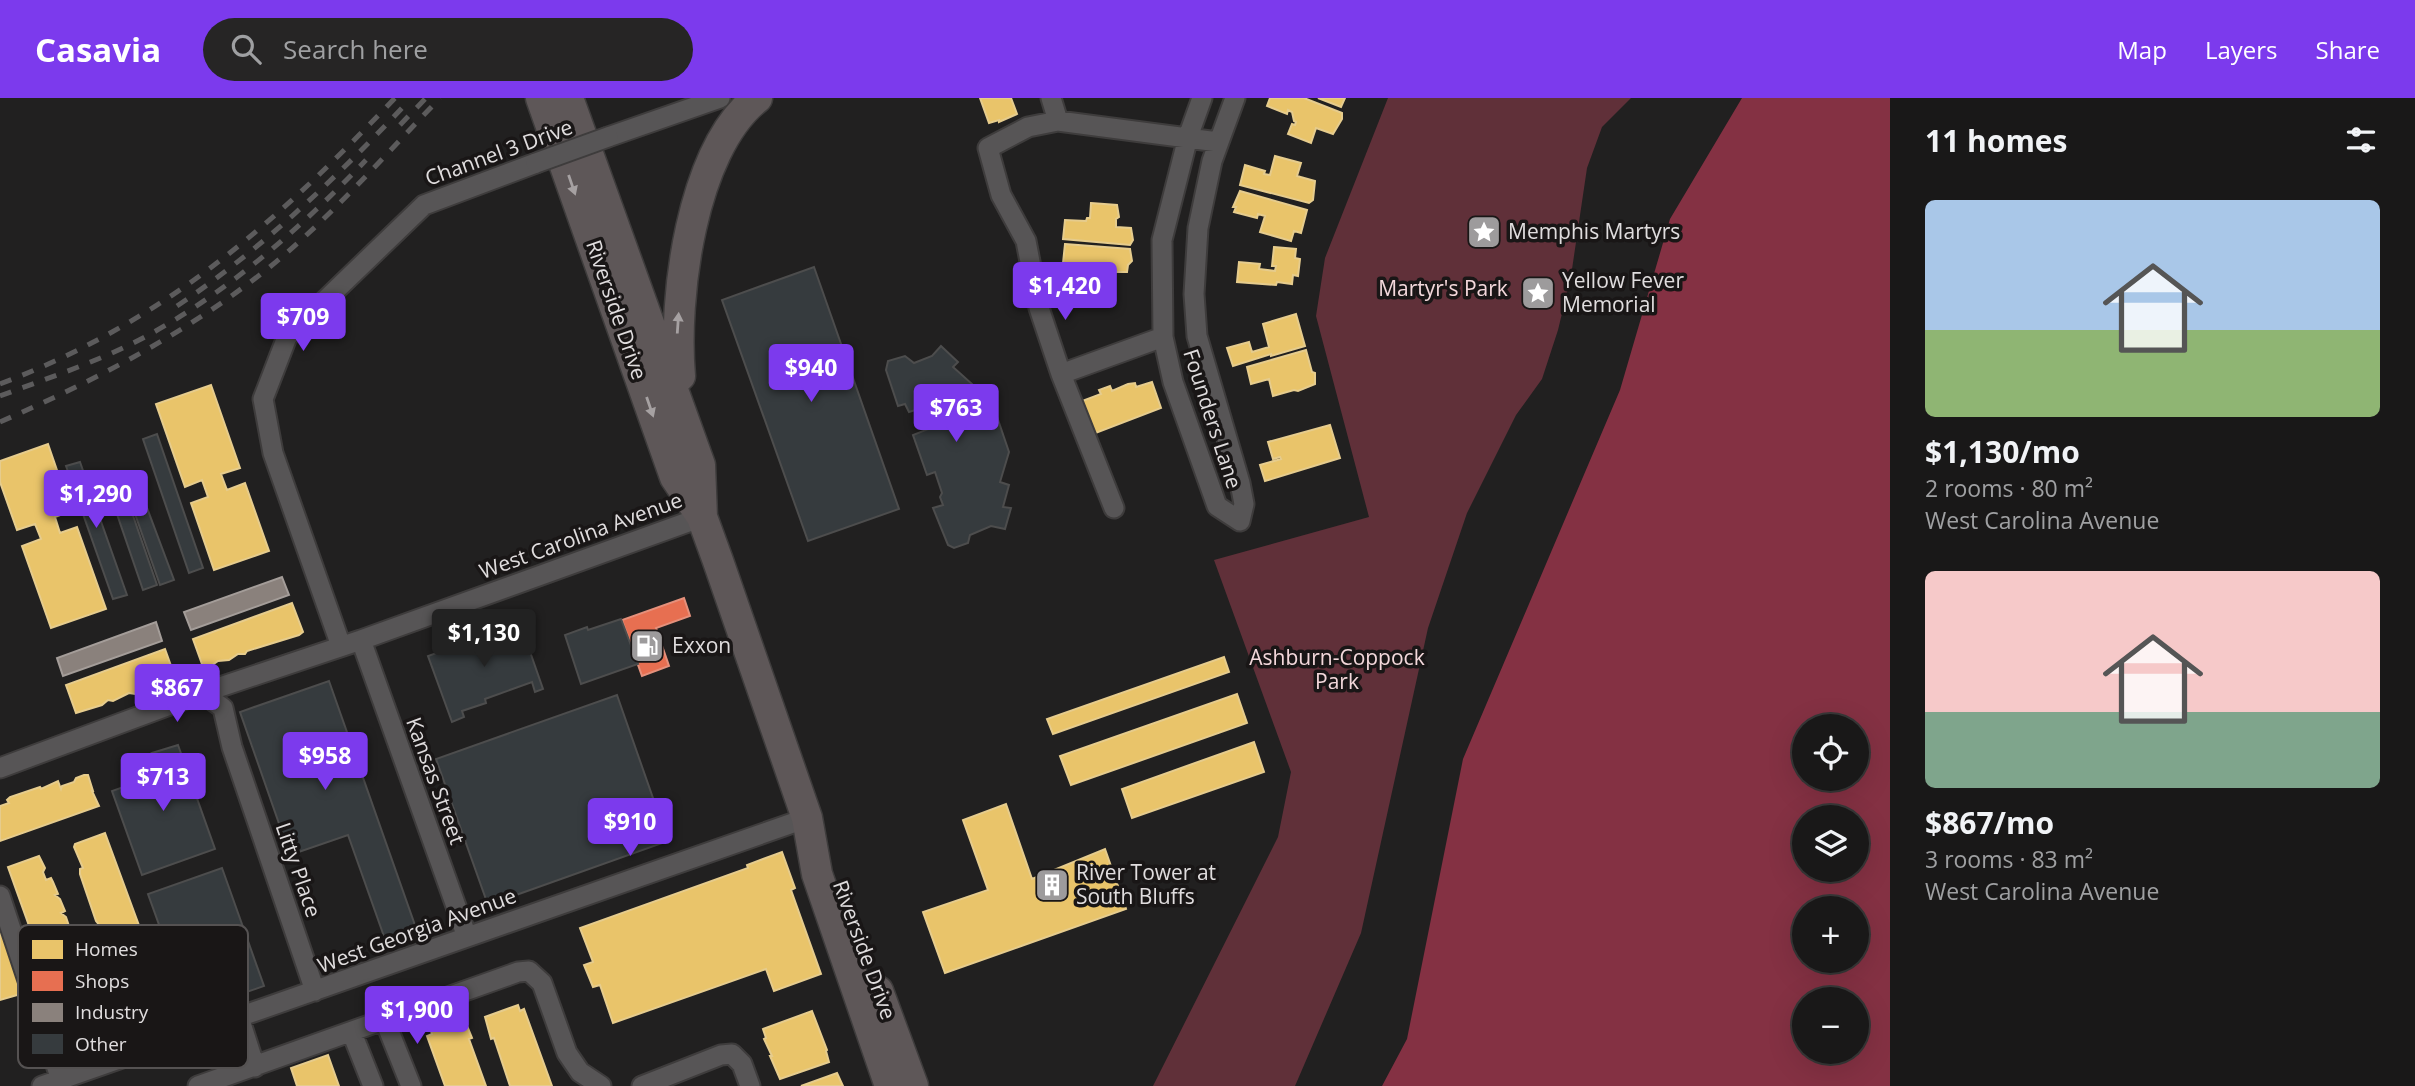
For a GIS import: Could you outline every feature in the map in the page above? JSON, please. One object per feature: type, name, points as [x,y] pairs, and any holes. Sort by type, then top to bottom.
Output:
[{"type":"main road","name":"Riverside Drive","points":[[541,98],[675,477],[702,517],[807,818],[817,874],[890,1086]]},
{"type":"main road","name":"Riverside Drive","points":[[568,98],[700,465],[702,517]]},
{"type":"main road","points":[[683,415],[677,343],[681,276],[693,218],[721,143],[737,119],[757,98]]},
{"type":"main road","name":"Riverside Drive","points":[[807,818],[832,863],[913,1086]]},
{"type":"street","name":"Channel 3 Drive","points":[[341,646],[273,453],[263,399],[288,337],[424,205],[720,98]]},
{"type":"street","points":[[1051,98],[1058,121]]},
{"type":"street","name":"Founders Lane","points":[[1202,98],[1188,138],[1162,240],[1163,337],[1173,382],[1217,506],[1240,521],[1244,503],[1240,483],[1197,336],[1194,294],[1198,228],[1212,161],[1235,98]]},
{"type":"street","points":[[1114,508],[1061,374],[1039,308],[1026,241],[1000,195],[988,148],[1028,127],[1058,121],[1218,142]]},
{"type":"street","points":[[1061,374],[1163,337]]},
{"type":"street","name":"West Carolina Avenue","points":[[0,768],[202,693],[361,640],[702,517]]},
{"type":"street","name":"Kansas Street","points":[[361,640],[467,937]]},
{"type":"street","name":"Litty Place","points":[[202,693],[223,708],[232,747],[315,991]]},
{"type":"street","name":"West Georgia Avenue","points":[[248,1014],[807,818]]},
{"type":"street","points":[[0,896],[18,961]]},
{"type":"street","points":[[198,1086],[518,972],[529,971],[542,983],[568,1053],[580,1072],[601,1086]]},
{"type":"street","points":[[385,1021],[411,1086]]},
{"type":"street","points":[[352,1033],[373,1086]]},
{"type":"street","points":[[248,1045],[255,1067]]},
{"type":"street","points":[[876,1086],[878,1052]]},
{"type":"street","points":[[642,1086],[721,1055],[732,1054],[742,1064],[750,1086]]},
{"type":"street","name":"West Georgia Avenue","points":[[52,1083],[94,1068]]},
{"type":"green space","points":[[1388,98],[1631,98],[1602,127],[1587,168],[1571,276],[1558,330],[1542,379],[1516,415],[1467,513],[1428,628],[1361,933],[1295,1086],[1153,1086],[1278,837],[1291,772],[1214,560],[1369,517],[1316,316],[1325,258]]},
{"type":"shaded area","points":[[1742,98],[1890,98],[1890,1086],[1382,1086],[1407,1039],[1463,759],[1620,390],[1670,219]]},
{"type":"building: Homes","points":[[980,98],[1011,98],[1017,114],[999,122],[989,123]]},
{"type":"building: Homes","points":[[1270,98],[1304,98],[1342,113],[1342,119],[1333,134],[1316,128],[1311,143],[1288,134],[1292,124],[1295,125],[1296,122],[1292,112],[1288,110],[1287,114],[1267,106]]},
{"type":"building: Homes","points":[[1318,98],[1345,98],[1341,107]]},
{"type":"building: Homes","points":[[1275,156],[1301,163],[1297,176],[1315,181],[1313,200],[1309,203],[1240,185],[1245,165],[1270,175]]},
{"type":"building: Homes","points":[[1240,191],[1307,210],[1301,233],[1294,231],[1291,241],[1260,232],[1265,216],[1258,214],[1257,218],[1234,212],[1236,207],[1233,207]]},
{"type":"building: Homes","points":[[1091,203],[1117,205],[1119,217],[1116,219],[1116,227],[1131,228],[1133,240],[1130,245],[1063,239],[1065,220],[1086,221],[1090,218]]},
{"type":"building: Homes","points":[[1065,244],[1130,249],[1132,261],[1127,272],[1113,272],[1113,282],[1093,281],[1094,270],[1086,270],[1087,265],[1063,263]]},
{"type":"building: Homes","points":[[1274,247],[1296,249],[1295,258],[1300,259],[1298,276],[1293,275],[1292,284],[1237,282],[1239,262],[1260,264],[1259,269],[1275,271],[1276,266],[1272,266]]},
{"type":"building: Homes","points":[[1296,314],[1305,346],[1233,366],[1227,348],[1249,342],[1252,352],[1269,347],[1263,324]]},
{"type":"building: Homes","points":[[1306,350],[1312,372],[1315,373],[1315,384],[1273,396],[1269,379],[1251,384],[1247,367]]},
{"type":"building: Homes","points":[[1152,382],[1161,408],[1093,434],[1082,401],[1101,394],[1099,390],[1110,386],[1112,391],[1128,384],[1135,383],[1136,387]]},
{"type":"building: Homes","points":[[211,385],[240,468],[221,474],[227,490],[245,483],[269,551],[214,570],[191,503],[208,497],[202,480],[185,487],[156,404]]},
{"type":"building: Homes","points":[[1330,425],[1340,458],[1265,481],[1260,465],[1281,459],[1273,459],[1268,442]]},
{"type":"building: Homes","points":[[48,444],[71,511],[55,517],[60,533],[77,527],[106,609],[51,628],[22,546],[41,539],[35,524],[17,530],[0,482],[0,461]]},
{"type":"building: Homes","points":[[292,603],[303,632],[299,635],[238,654],[229,660],[218,661],[208,668],[203,667],[193,639]]},
{"type":"building: Homes","points":[[165,649],[175,677],[172,680],[76,713],[66,685]]},
{"type":"building: Homes","points":[[1224,657],[1229,672],[1053,734],[1047,719]]},
{"type":"building: Homes","points":[[1237,694],[1247,723],[1071,785],[1060,756]]},
{"type":"building: Homes","points":[[1254,742],[1264,772],[1132,818],[1122,789]]},
{"type":"building: Homes","points":[[88,775],[99,806],[0,841],[0,806],[9,803],[7,800],[10,797],[40,787],[41,789],[58,781],[61,789]]},
{"type":"building: Homes","name":"River Tower at South Bluffs","points":[[1006,804],[1032,879],[1105,849],[1126,909],[945,973],[923,912],[988,890],[963,820]]},
{"type":"building: Homes","points":[[105,833],[139,925],[99,925],[96,921],[80,874],[80,869],[83,868],[75,844]]},
{"type":"building: Homes","points":[[782,852],[795,888],[791,890],[821,974],[774,991],[766,969],[613,1023],[600,985],[593,987],[584,965],[593,962],[580,928],[748,868],[747,865]]},
{"type":"building: Homes","points":[[39,856],[45,868],[43,872],[46,880],[51,878],[58,894],[55,895],[60,899],[65,911],[61,913],[69,925],[29,925],[8,867]]},
{"type":"building: Homes","points":[[0,929],[13,955],[10,956],[18,977],[18,995],[0,1000]]},
{"type":"building: Homes","points":[[518,1005],[520,1011],[524,1009],[552,1086],[510,1086],[485,1017]]},
{"type":"building: Homes","points":[[812,1011],[829,1062],[780,1079],[764,1039],[763,1029]]},
{"type":"building: Homes","points":[[463,1016],[486,1086],[445,1086],[427,1036],[432,1034],[430,1028]]},
{"type":"building: Homes","points":[[328,1055],[339,1086],[297,1086],[291,1068]]},
{"type":"building: Homes","points":[[837,1073],[843,1086],[801,1086]]},
{"type":"building: Shops","name":"Exxon","points":[[684,598],[690,616],[656,628],[669,666],[642,676],[622,620]]},
{"type":"building: Industry","points":[[282,577],[289,595],[191,630],[184,612]]},
{"type":"building: Industry","points":[[156,622],[162,641],[63,676],[57,658]]},
{"type":"building: Other","points":[[814,267],[899,509],[808,541],[722,300]]},
{"type":"building: Other","points":[[941,346],[958,362],[953,367],[992,402],[1009,452],[1000,482],[1009,485],[1003,507],[1011,508],[1005,529],[991,526],[970,535],[968,543],[954,548],[948,545],[933,508],[943,505],[935,472],[927,475],[913,435],[931,428],[925,407],[909,412],[905,404],[898,406],[886,370],[888,361],[905,356],[914,363],[932,356]]},
{"type":"building: Other","points":[[157,434],[203,568],[189,573],[143,439]]},
{"type":"building: Other","points":[[80,462],[127,595],[113,599],[66,466]]},
{"type":"building: Other","points":[[134,473],[174,580],[160,585],[122,477]]},
{"type":"building: Other","points":[[120,478],[157,585],[143,590],[107,485],[108,482]]},
{"type":"building: Other","points":[[621,619],[638,664],[581,684],[565,635]]},
{"type":"building: Other","points":[[520,623],[543,689],[535,692],[532,682],[485,699],[486,703],[462,711],[464,717],[452,722],[428,656]]},
{"type":"building: Other","points":[[329,681],[417,931],[386,942],[348,835],[290,855],[240,712]]},
{"type":"building: Other","points":[[617,695],[668,841],[488,905],[436,759]]},
{"type":"building: Other","points":[[178,745],[215,849],[142,875],[112,791],[146,779],[141,759]]},
{"type":"building: Other","points":[[222,868],[242,925],[159,925],[148,894]]},
{"type":"building: Other","points":[[248,941],[264,986],[248,992]]},
{"type":"railway","points":[[0,384],[60,359],[115,330],[215,265],[306,187],[395,98]]},
{"type":"railway","points":[[400,125],[426,98]]},
{"type":"railway","points":[[0,422],[141,353],[240,290],[315,227],[440,98]]},
{"type":"railway","points":[[177,306],[268,237],[351,160],[404,106]]},
{"type":"railway","points":[[0,396],[108,355],[143,338],[204,301],[289,235],[366,160]]},
{"type":"place","name":"Memphis Martyrs","points":[[1484,232]]},
{"type":"place","name":"Yellow Fever Memorial","points":[[1538,293]]},
{"type":"place","name":"Exxon","points":[[647,646]]},
{"type":"place","name":"River Tower at South Bluffs","points":[[1052,885]]},
{"type":"park label","name":"Martyr's Park","points":[[1443,289]]},
{"type":"park label","name":"Ashburn-Coppock Park","points":[[1337,670]]}]
